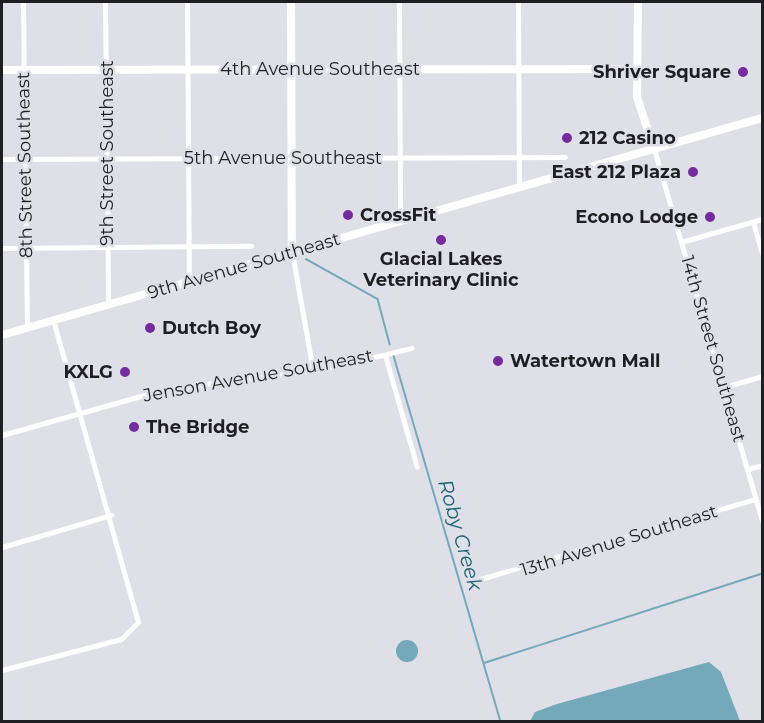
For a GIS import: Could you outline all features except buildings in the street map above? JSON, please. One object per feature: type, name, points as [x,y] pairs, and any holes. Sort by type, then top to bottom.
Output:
[{"type":"main road","name":"9th Avenue Southeast","points":[[2,335],[762,118]]},
{"type":"street","name":"8th Street Southeast","points":[[23,2],[27,328]]},
{"type":"street","name":"9th Street Southeast","points":[[105,2],[108,305]]},
{"type":"street","points":[[187,2],[189,281]]},
{"type":"street","points":[[291,2],[292,252],[313,371]]},
{"type":"street","points":[[399,2],[400,222]]},
{"type":"street","points":[[518,2],[519,187]]},
{"type":"street","name":"14th Street Southeast","points":[[638,2],[638,106],[654,149],[762,521]]},
{"type":"street","name":"4th Avenue Southeast","points":[[2,70],[638,69]]},
{"type":"street","name":"5th Avenue Southeast","points":[[2,159],[518,159],[565,157]]},
{"type":"street","points":[[681,242],[762,219]]},
{"type":"street","points":[[753,222],[762,253]]},
{"type":"street","points":[[2,248],[251,246]]},
{"type":"street","points":[[2,670],[133,632],[137,610],[52,320]]},
{"type":"street","name":"Jenson Avenue Southeast","points":[[2,435],[80,412],[188,385],[313,371],[411,348]]},
{"type":"street","points":[[385,355],[417,467]]},
{"type":"street","points":[[724,387],[762,376]]},
{"type":"street","points":[[748,469],[762,465]]},
{"type":"street","name":"13th Avenue Southeast","points":[[480,579],[756,499]]},
{"type":"street","points":[[2,546],[111,515]]},
{"type":"water","points":[[407,640],[415,643],[418,651],[415,659],[407,662],[399,659],[396,651],[399,643]]},
{"type":"water","points":[[709,662],[721,672],[740,721],[530,721],[535,712],[557,704]]},
{"type":"waterway","name":"Roby Creek","points":[[306,259],[378,299],[390,344]]},
{"type":"waterway","name":"Roby Creek","points":[[394,356],[501,722]]},
{"type":"waterway","points":[[484,663],[762,574]]},
{"type":"place","name":"Shriver Square","points":[[743,72]]},
{"type":"place","name":"212 Casino","points":[[567,138]]},
{"type":"place","name":"East 212 Plaza","points":[[693,172]]},
{"type":"place","name":"CrossFit","points":[[348,215]]},
{"type":"place","name":"Econo Lodge","points":[[710,217]]},
{"type":"place","name":"Glacial Lakes Veterinary Clinic","points":[[441,240]]},
{"type":"place","name":"Dutch Boy","points":[[150,328]]},
{"type":"place","name":"Watertown Mall","points":[[498,361]]},
{"type":"place","name":"KXLG","points":[[125,372]]},
{"type":"place","name":"The Bridge","points":[[134,427]]}]
